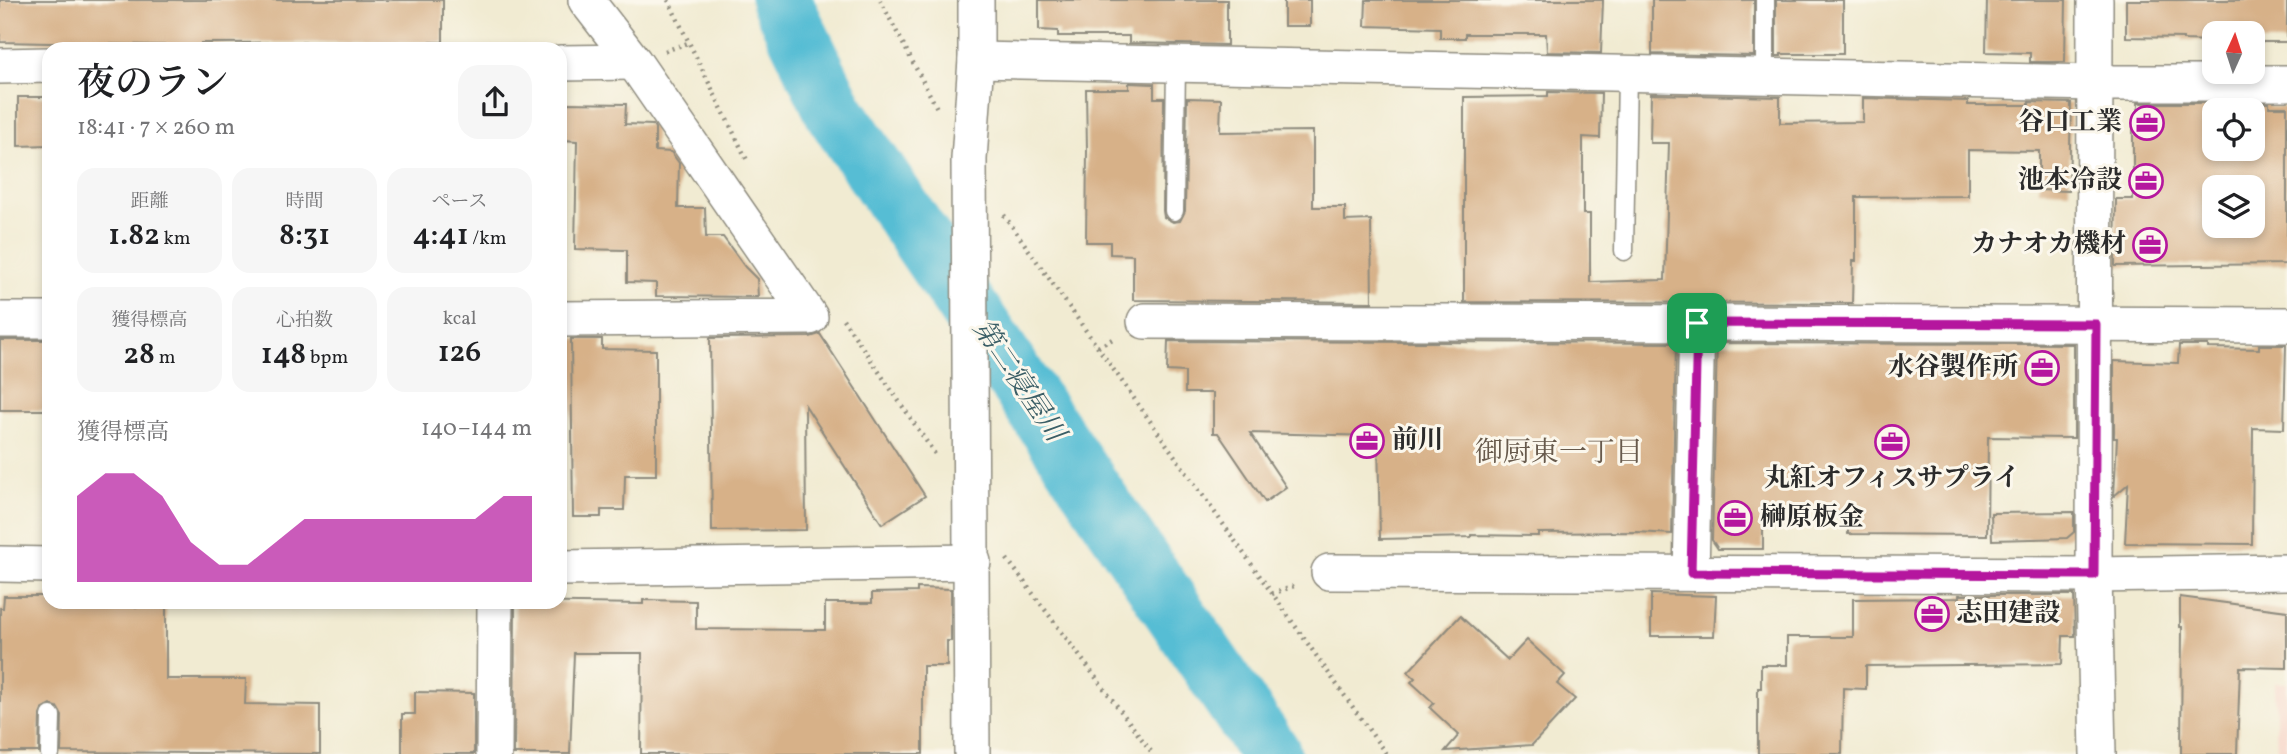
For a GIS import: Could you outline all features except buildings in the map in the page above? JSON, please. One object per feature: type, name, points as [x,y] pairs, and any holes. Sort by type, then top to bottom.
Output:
[{"type":"street","points":[[567,319],[810,317],[634,62],[586,0]]},
{"type":"street","points":[[972,754],[987,556],[971,506],[969,159],[976,60],[976,0]]},
{"type":"street","points":[[2095,0],[2094,575],[2098,754]]},
{"type":"street","points":[[976,60],[2094,83],[2287,83]]},
{"type":"street","points":[[567,63],[634,62]]},
{"type":"street","points":[[0,66],[42,65]]},
{"type":"street","points":[[0,320],[42,320]]},
{"type":"street","points":[[1145,321],[2287,324]]},
{"type":"street","points":[[1691,573],[1697,323]]},
{"type":"street","points":[[567,568],[987,556]]},
{"type":"street","points":[[0,564],[42,565]]},
{"type":"street","points":[[1329,572],[2094,575],[2287,572]]},
{"type":"street","points":[[495,609],[495,754]]},
{"type":"lane","points":[[1765,0],[1765,76]]},
{"type":"lane","points":[[1174,211],[1175,65]]},
{"type":"lane","points":[[1624,251],[1626,74]]},
{"type":"lane","points":[[50,754],[51,716]]},
{"type":"path","points":[[668,0],[688,43]]},
{"type":"path","points":[[880,0],[941,115]]},
{"type":"path","points":[[999,208],[1386,754]]},
{"type":"path","points":[[987,556],[1153,754]]},
{"type":"shaded area","points":[[2275,683],[2287,683],[2287,754],[2277,754]]},
{"type":"waterway","name":"第二寝屋川","points":[[781,0],[835,112],[1271,754]]},
{"type":"place","name":"谷口工業","points":[[2147,123]]},
{"type":"place","name":"池本冷設","points":[[2146,181]]},
{"type":"place","name":"カナオカ機材","points":[[2150,245]]},
{"type":"place","name":"水谷製作所","points":[[2042,368]]},
{"type":"place","name":"前川","points":[[1367,441]]},
{"type":"place","name":"丸紅オフィスサプライ","points":[[1892,442]]},
{"type":"place","name":"榊原板金","points":[[1735,518]]},
{"type":"place","name":"志田建設","points":[[1932,614]]},
{"type":"district","name":"御厨東一丁目","points":[[1559,453]]},
{"type":"route","points":[[1697,323],[2096,324],[2094,575],[1691,573],[1697,323]]}]
